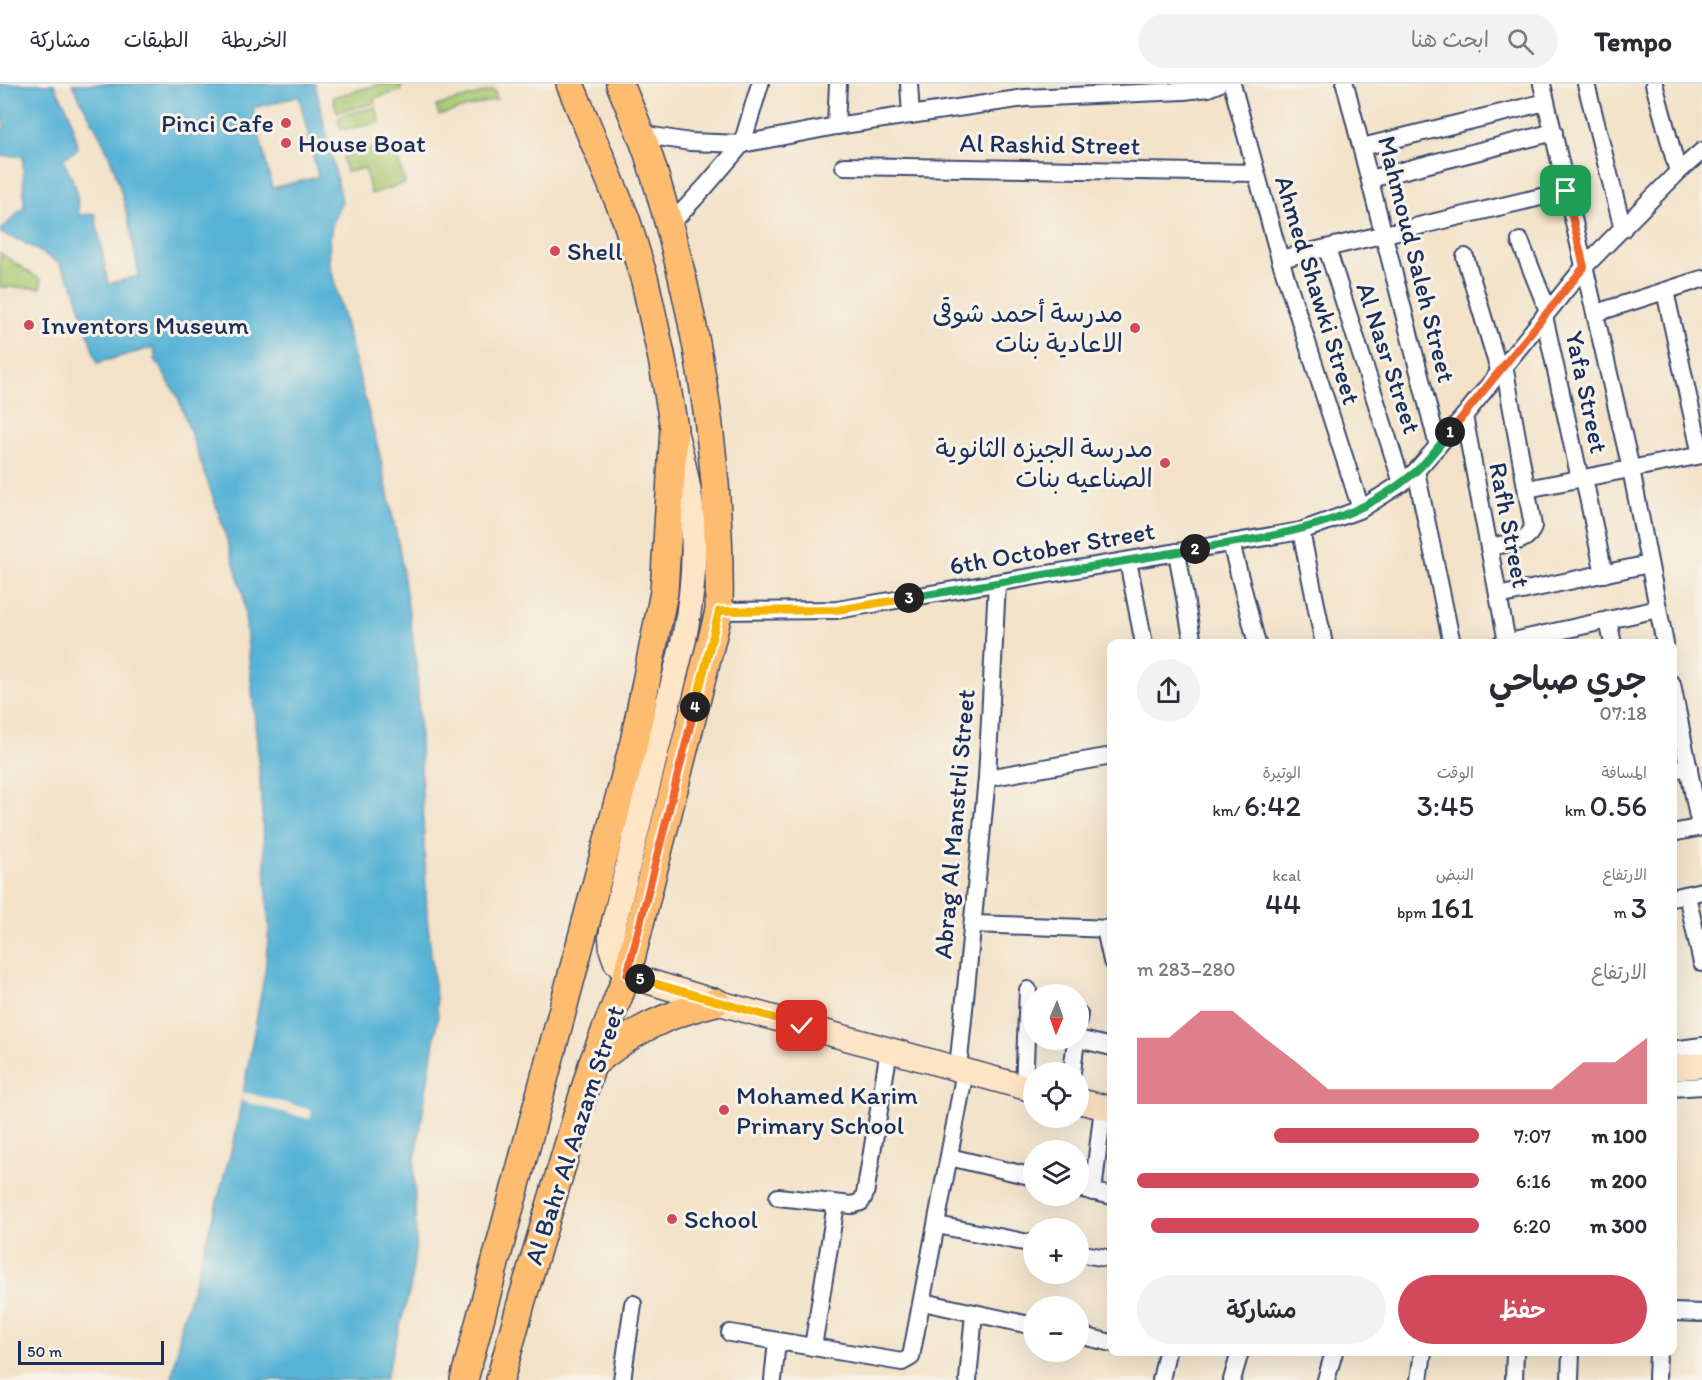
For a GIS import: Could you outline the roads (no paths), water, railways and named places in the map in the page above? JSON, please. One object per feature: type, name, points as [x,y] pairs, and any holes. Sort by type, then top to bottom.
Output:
[{"type":"main road","name":"Al Bahr Al Aazam Street","points":[[464,1380],[634,742],[664,592],[674,428],[662,359],[637,250],[615,189],[570,84]]},
{"type":"main road","name":"Al Bahr Al Aazam Street","points":[[500,1380],[592,1065],[627,975],[719,611],[720,564],[715,476],[703,384],[688,304],[650,158],[620,84]]},
{"type":"main road","points":[[592,1065],[619,1042],[649,1024],[681,1010],[716,1002]]},
{"type":"street","points":[[669,225],[742,144],[759,84]]},
{"type":"street","points":[[836,126],[838,84]]},
{"type":"street","points":[[909,84],[911,115]]},
{"type":"street","points":[[640,134],[690,142],[742,144],[836,126],[911,115],[1024,91],[1208,88],[1218,84]]},
{"type":"street","name":"Ahmed Shawki Street","points":[[1232,84],[1280,259],[1361,509]]},
{"type":"street","name":"Mahmoud Saleh Street","points":[[1345,84],[1438,446]]},
{"type":"street","points":[[1542,84],[1596,313],[1664,639]]},
{"type":"street","points":[[1586,84],[1623,229]]},
{"type":"street","points":[[1654,84],[1678,172]]},
{"type":"street","points":[[1362,147],[1546,102]]},
{"type":"street","points":[[1370,179],[1554,132]]},
{"type":"street","name":"6th October Street","points":[[719,611],[837,610],[1300,531],[1361,509],[1402,483],[1416,471],[1464,416],[1584,267],[1678,172],[1702,151]]},
{"type":"street","name":"Al Rashid Street","points":[[844,166],[1255,173]]},
{"type":"street","points":[[1280,259],[1566,191]]},
{"type":"street","name":"Yafa Street","points":[[1520,241],[1546,313],[1604,574]]},
{"type":"street","name":"Al Nasr Street","points":[[1327,248],[1402,483]]},
{"type":"street","points":[[1465,257],[1502,368],[1533,526],[1531,534],[1523,540],[1489,547]]},
{"type":"street","points":[[1596,313],[1702,279]]},
{"type":"street","points":[[1527,489],[1701,455],[1665,291]]},
{"type":"street","name":"Rafh Street","points":[[1464,416],[1498,596],[1503,639]]},
{"type":"street","points":[[674,428],[686,469],[693,512],[695,555],[692,597],[684,639],[611,937],[616,962],[627,975],[1023,1087]]},
{"type":"street","points":[[1416,471],[1451,639]]},
{"type":"street","points":[[1300,531],[1323,639]]},
{"type":"street","points":[[1231,543],[1256,639]]},
{"type":"street","points":[[1177,552],[1192,639]]},
{"type":"street","points":[[1128,561],[1143,639]]},
{"type":"street","points":[[1498,596],[1649,564]]},
{"type":"street","name":"Abrag Al Manstrli Street","points":[[813,1347],[902,1362],[907,1361],[914,1353],[962,1070],[987,778],[997,584]]},
{"type":"street","points":[[1521,639],[1658,609]]},
{"type":"street","points":[[1608,620],[1612,639]]},
{"type":"street","points":[[1677,731],[1681,768],[1701,827],[1677,832]]},
{"type":"street","points":[[987,778],[1107,757]]},
{"type":"street","points":[[1687,895],[1702,963]]},
{"type":"street","points":[[973,924],[1107,929]]},
{"type":"street","points":[[1089,1042],[1107,1046]]},
{"type":"street","points":[[1677,1049],[1702,1046]]},
{"type":"street","points":[[778,1197],[857,1205],[864,1198],[889,1050]]},
{"type":"street","points":[[1677,1068],[1702,1065]]},
{"type":"street","points":[[1677,1088],[1702,1086]]},
{"type":"street","points":[[1089,1104],[1107,1108],[1089,1178]]},
{"type":"street","points":[[949,1157],[1023,1175]]},
{"type":"street","points":[[1089,1191],[1107,1195]]},
{"type":"street","points":[[730,1333],[813,1347],[836,1204]]},
{"type":"street","points":[[937,1225],[1023,1242]]},
{"type":"street","points":[[1089,1255],[1107,1258]]},
{"type":"street","points":[[923,1302],[1023,1324]]},
{"type":"street","points":[[622,1380],[633,1304]]},
{"type":"street","points":[[1677,1312],[1702,1313]]},
{"type":"street","points":[[968,1380],[974,1313]]},
{"type":"street","points":[[1089,1337],[1107,1341]]},
{"type":"street","points":[[772,1380],[777,1341]]},
{"type":"street","points":[[1161,1380],[1162,1356]]},
{"type":"street","points":[[1232,1380],[1239,1356]]},
{"type":"street","points":[[1326,1380],[1333,1356]]},
{"type":"street","points":[[1419,1380],[1422,1356]]},
{"type":"street","points":[[1514,1380],[1515,1356]]},
{"type":"street","points":[[1570,1380],[1571,1356]]},
{"type":"street","points":[[1657,1380],[1658,1356]]},
{"type":"water","points":[[0,84],[54,84],[69,112],[78,149],[63,159],[76,188],[79,215],[95,214],[108,284],[139,276],[128,216],[115,172],[102,139],[72,84],[315,84],[342,202],[331,233],[330,265],[380,456],[399,547],[417,667],[427,917],[438,1016],[414,1167],[416,1244],[410,1289],[385,1380],[172,1380],[183,1318],[235,1137],[265,972],[269,928],[259,765],[243,594],[220,517],[178,397],[155,359],[154,347],[97,363],[74,287],[59,263],[0,231],[24,207],[23,156],[0,156],[0,130],[4,130],[3,114],[0,114]],"holes":[[[299,96],[318,177],[272,188],[253,108]]]},
{"type":"place","name":"Pinci Cafe","points":[[286,123]]},
{"type":"place","name":"House Boat","points":[[286,143]]},
{"type":"place","name":"Shell","points":[[555,251]]},
{"type":"place","name":"Inventors Museum","points":[[29,325]]},
{"type":"place","name":"مدرسة أحمد شوقى الاعادية بنات","points":[[1135,328]]},
{"type":"place","name":"مدرسة الجيزه الثانوية الصناعيه بنات","points":[[1165,463]]},
{"type":"place","name":"Mohamed Karim Primary School","points":[[724,1110]]},
{"type":"place","name":"School","points":[[672,1219]]}]
